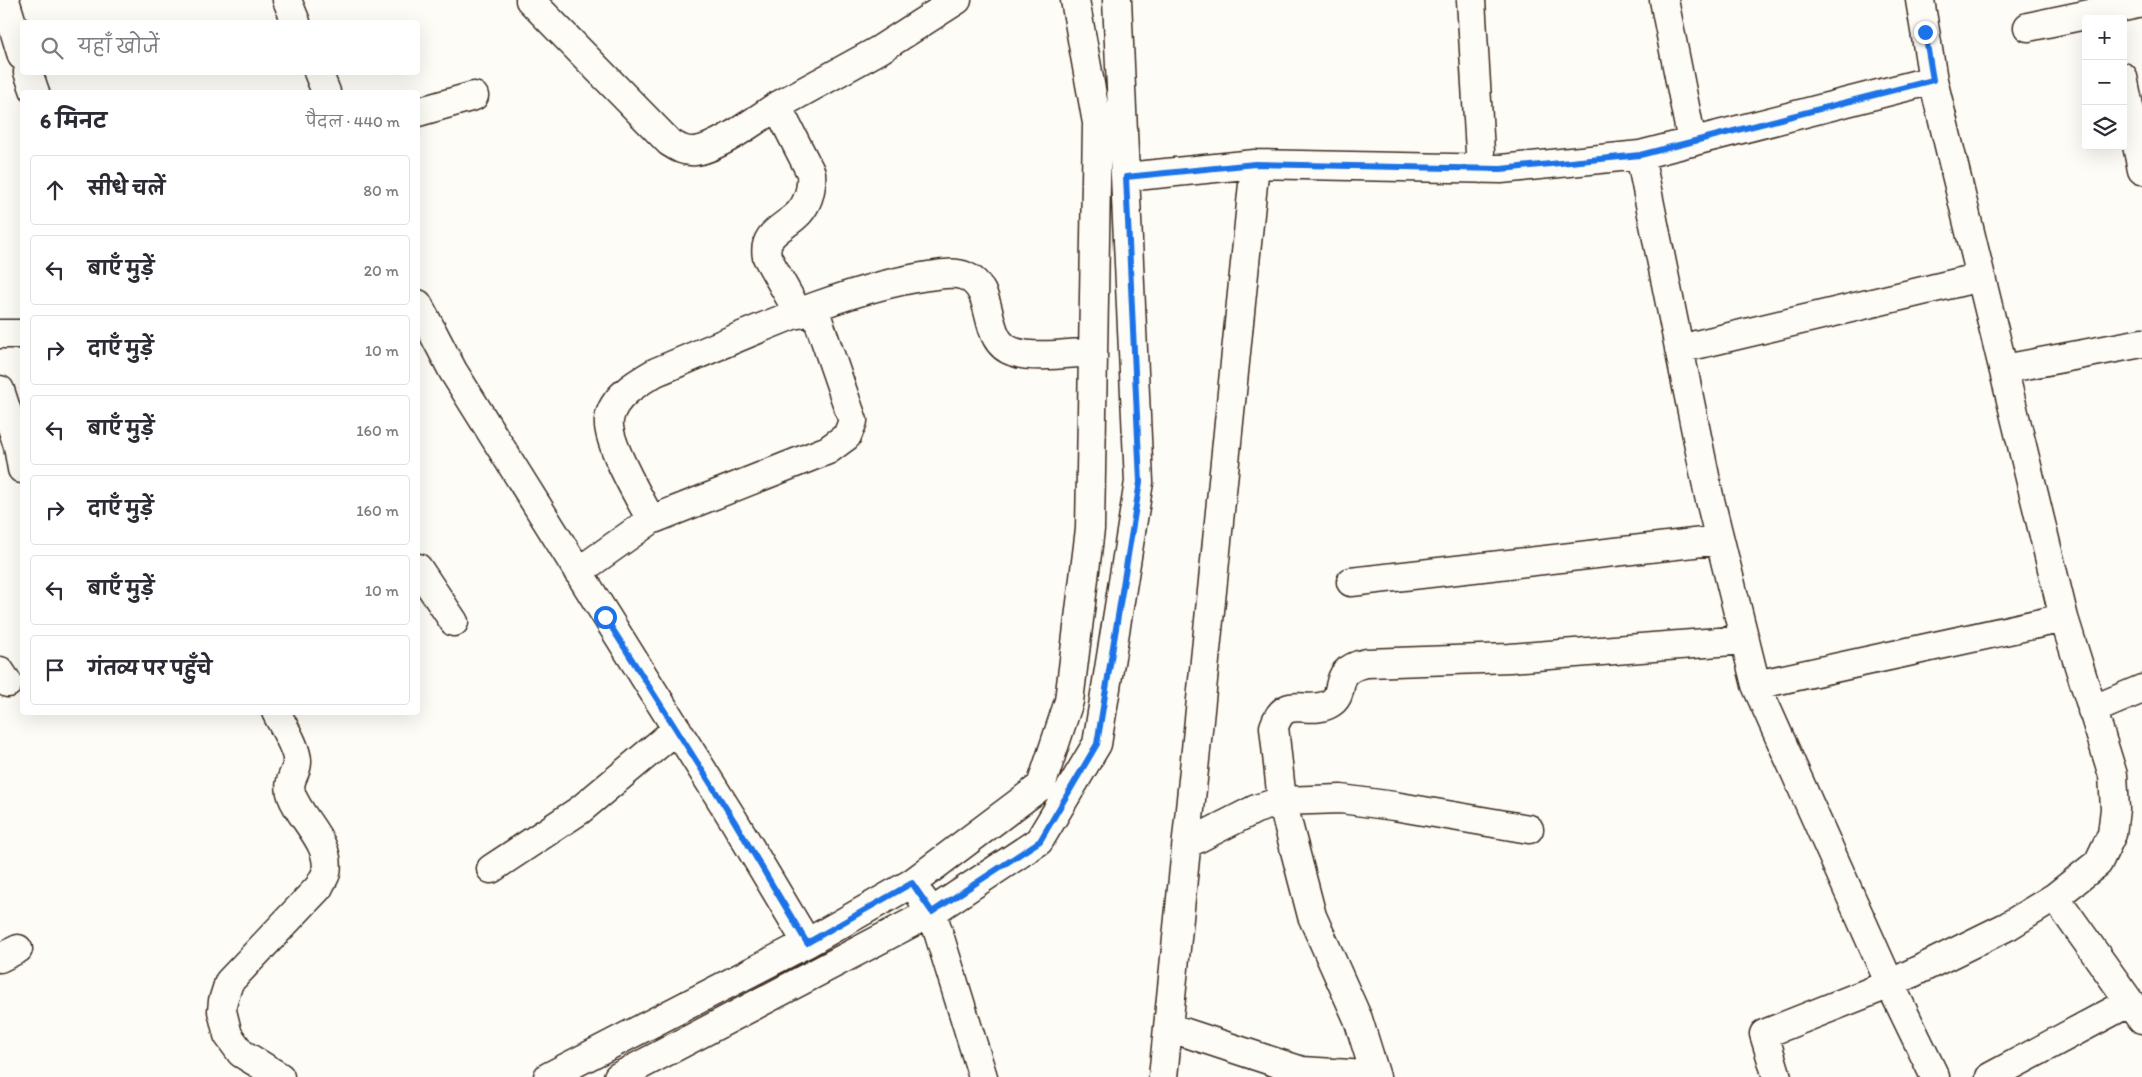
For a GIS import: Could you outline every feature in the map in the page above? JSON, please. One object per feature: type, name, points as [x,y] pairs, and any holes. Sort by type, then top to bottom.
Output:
[{"type":"street","points":[[4,0],[20,50]]},
{"type":"street","points":[[287,0],[295,20]]},
{"type":"street","points":[[530,0],[669,142],[682,150],[694,151],[710,147],[777,106],[879,50],[957,0]]},
{"type":"street","points":[[548,1077],[807,943],[912,883],[1042,786],[1069,701],[1090,529],[1097,123],[1075,0]]},
{"type":"street","points":[[618,1077],[932,912],[1040,841],[1097,744],[1140,482],[1117,0]]},
{"type":"street","points":[[1471,0],[1481,169]]},
{"type":"street","points":[[1664,0],[1692,142]]},
{"type":"street","points":[[1777,1077],[1764,1034],[1890,984],[2008,926],[2055,897],[2098,864],[2112,834],[2115,809],[2113,775],[2064,618],[1933,80],[1920,0]]},
{"type":"street","points":[[2028,27],[2142,3]]},
{"type":"street","points":[[29,75],[34,90]]},
{"type":"street","points":[[319,75],[325,90]]},
{"type":"street","points":[[1126,177],[1255,164],[1501,169],[1640,155],[1933,80]]},
{"type":"street","points":[[420,111],[474,96]]},
{"type":"street","points":[[2127,97],[2142,170]]},
{"type":"street","points":[[578,572],[651,520],[828,450],[848,436],[853,421],[806,311],[767,257],[767,242],[772,235],[799,213],[809,198],[812,185],[811,173],[777,106]]},
{"type":"street","points":[[1640,155],[1720,540],[1756,685],[1890,984],[1935,1077]]},
{"type":"street","points":[[1163,1077],[1255,164]]},
{"type":"street","points":[[651,520],[612,443],[608,422],[612,410],[622,396],[636,383],[656,372],[833,300],[910,279],[950,273],[966,276],[978,285],[986,301],[992,330],[1006,349],[1016,353],[1030,354],[1094,352]]},
{"type":"street","points":[[1679,349],[1981,277]]},
{"type":"street","points":[[420,308],[453,372],[733,819],[807,943]]},
{"type":"street","points":[[0,334],[20,334]]},
{"type":"street","points":[[2004,369],[2142,343]]},
{"type":"street","points":[[0,390],[20,458]]},
{"type":"street","points":[[1351,582],[1720,540]]},
{"type":"street","points":[[420,571],[454,622]]},
{"type":"street","points":[[1756,685],[2064,618]]},
{"type":"street","points":[[1376,1077],[1358,1019],[1312,916],[1282,802],[1274,727],[1278,715],[1287,708],[1322,707],[1332,703],[1336,699],[1343,675],[1355,665],[1367,663],[1510,658],[1745,640]]},
{"type":"street","points":[[2092,710],[2142,688]]},
{"type":"street","points":[[277,715],[296,753],[297,762],[291,779],[292,796],[321,843],[326,873],[319,887],[229,982],[222,1011],[228,1035],[241,1054],[280,1077]]},
{"type":"street","points":[[491,869],[580,810],[677,729]]},
{"type":"street","points":[[1187,844],[1256,809],[1282,802],[1341,799],[1529,829]]},
{"type":"street","points":[[912,883],[932,912],[983,1077]]},
{"type":"street","points":[[1990,1077],[2136,1011],[2055,897]]},
{"type":"street","points":[[1168,1027],[1302,1071],[1368,1077]]},
{"type":"route","points":[[605,617],[733,819],[807,943],[912,883],[932,912],[1040,841],[1097,744],[1140,482],[1126,177],[1255,164],[1501,169],[1640,155],[1933,80],[1925,32]]}]
